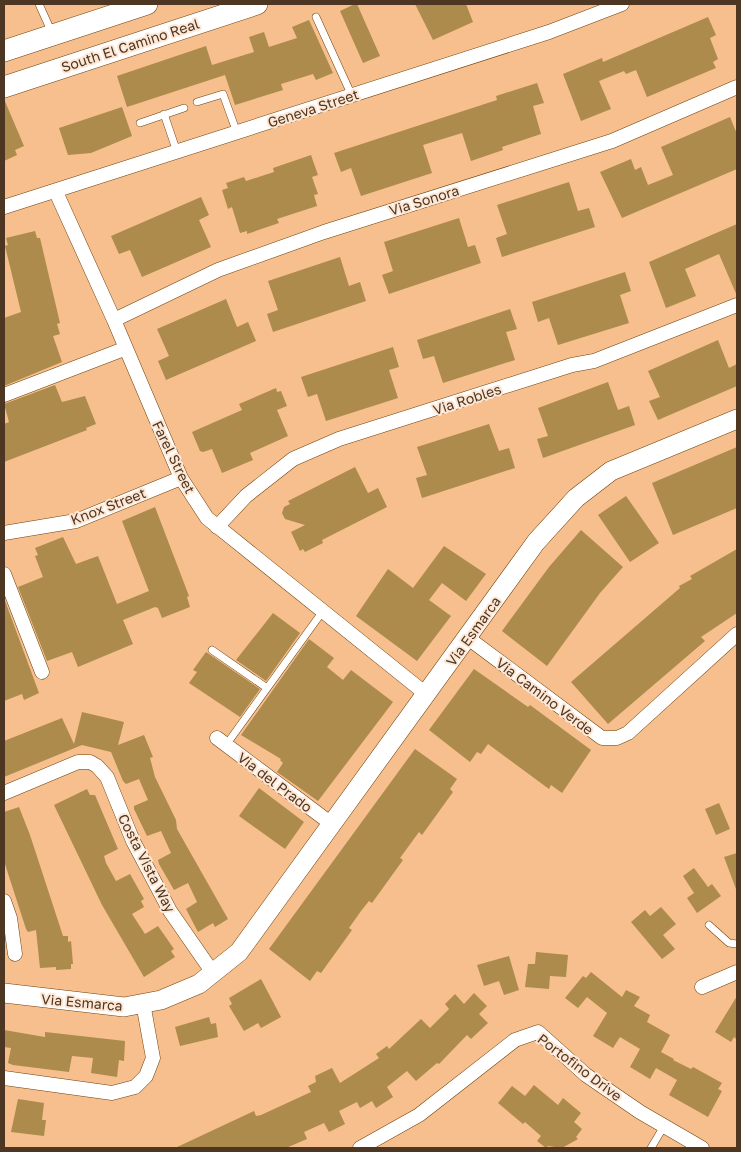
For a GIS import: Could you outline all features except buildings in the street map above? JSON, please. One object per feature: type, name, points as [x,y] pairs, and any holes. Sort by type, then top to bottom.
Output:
[{"type":"main road","points":[[4,51],[148,4]]},
{"type":"main road","name":"South El Camino Real","points":[[4,87],[257,4]]},
{"type":"street","name":"Geneva Street","points":[[4,207],[22,200],[56,192],[549,32],[622,4]]},
{"type":"street","name":"Via Sonora","points":[[114,320],[218,270],[324,232],[612,141],[737,87]]},
{"type":"street","name":"Farel Street","points":[[56,192],[114,320],[124,349],[181,478],[206,518],[426,694]]},
{"type":"street","name":"Via Robles","points":[[217,527],[246,496],[293,459],[339,439],[572,366],[594,361],[737,305]]},
{"type":"street","points":[[4,395],[124,349]]},
{"type":"street","name":"Via Esmarca","points":[[4,993],[124,1007],[169,996],[199,984],[239,952],[333,825],[536,542],[576,498],[611,471],[737,419]]},
{"type":"street","name":"Knox Street","points":[[4,533],[76,521],[181,478]]},
{"type":"street","points":[[4,574],[42,672]]},
{"type":"street","name":"Via Camino Verde","points":[[468,638],[602,738],[617,738],[628,733],[737,634]]},
{"type":"street","name":"Via del Prado","points":[[222,742],[333,825]]},
{"type":"street","name":"Costa Vista Way","points":[[4,793],[78,762],[90,762],[97,766],[107,777],[133,841],[170,910],[213,973]]},
{"type":"street","points":[[4,901],[10,918],[15,954]]},
{"type":"street","points":[[702,987],[737,972]]},
{"type":"street","points":[[4,1078],[112,1093],[135,1087],[146,1076],[154,1058],[143,1003]]},
{"type":"street","name":"Portofino Drive","points":[[360,1148],[420,1115],[515,1040],[538,1032],[586,1075],[664,1126],[702,1148]]},
{"type":"lane","points":[[39,4],[53,34]]},
{"type":"lane","points":[[316,17],[352,96]]},
{"type":"lane","points":[[197,102],[223,94],[237,133]]},
{"type":"lane","points":[[140,122],[184,108]]},
{"type":"lane","points":[[164,114],[177,152]]},
{"type":"lane","points":[[222,742],[267,688],[323,611]]},
{"type":"lane","points":[[212,650],[267,688]]},
{"type":"lane","points":[[709,925],[728,943],[737,944]]},
{"type":"lane","points":[[650,1148],[664,1126]]}]
